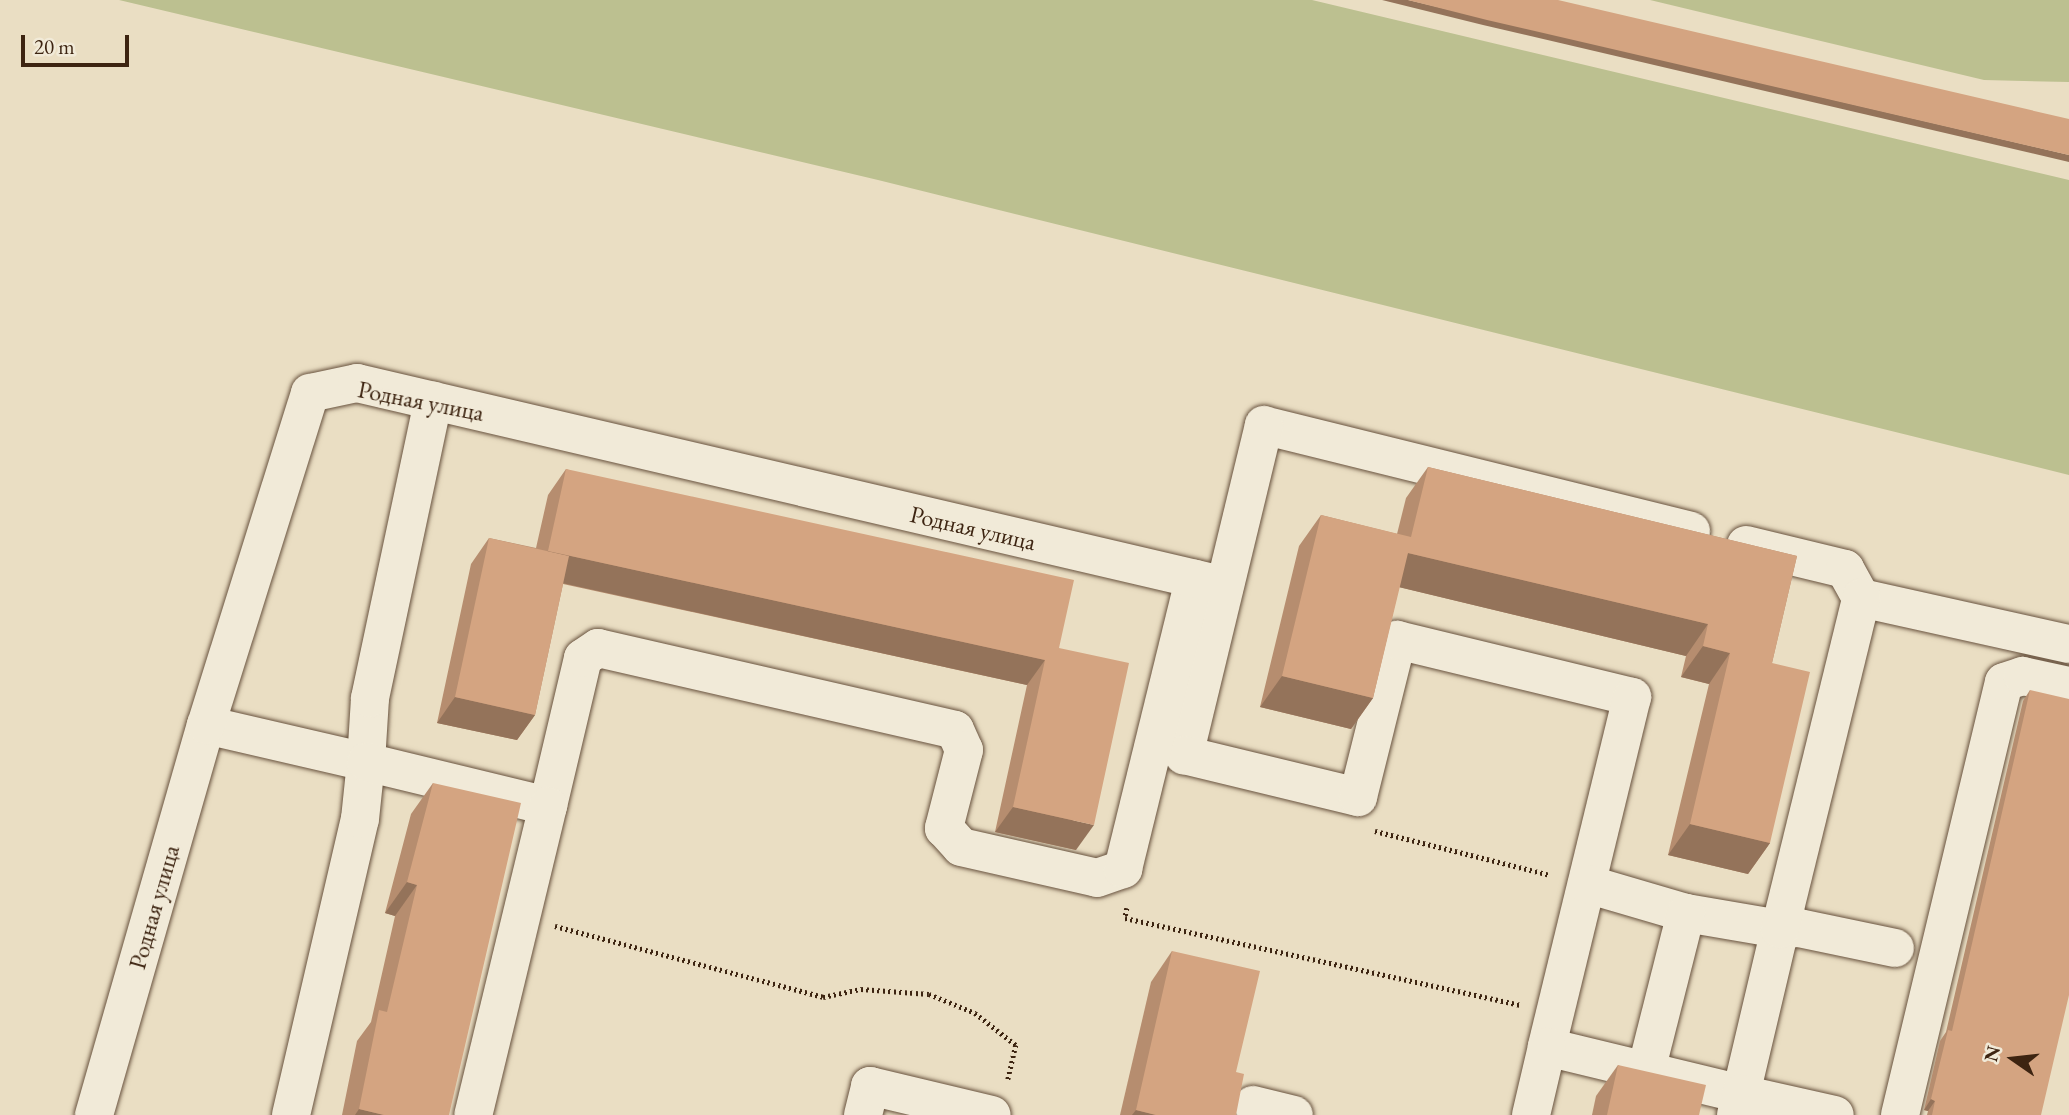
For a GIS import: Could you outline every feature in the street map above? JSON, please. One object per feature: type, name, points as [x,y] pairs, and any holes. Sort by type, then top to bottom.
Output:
[{"type":"street","name":"Родная улица","points":[[94,1115],[206,725],[310,393],[357,383],[1209,583]]},
{"type":"street","points":[[291,1115],[360,818],[370,698],[433,401]]},
{"type":"street","points":[[473,1115],[583,658],[598,648],[955,730],[964,750],[944,828],[961,847],[1097,878],[1123,869],[1209,583],[1264,425],[1845,569],[1861,598],[1738,1104]]},
{"type":"street","points":[[1209,583],[1184,755],[1358,797],[1397,640],[1632,697],[1531,1115]]},
{"type":"street","points":[[1861,598],[2069,644]]},
{"type":"street","points":[[1900,1115],[2004,682],[2023,676],[2069,687]]},
{"type":"street","points":[[206,725],[548,806]]},
{"type":"street","points":[[1587,884],[1686,913],[1780,929],[1799,928],[1895,948]]},
{"type":"street","points":[[1646,1071],[1686,913]]},
{"type":"street","points":[[1551,1030],[1646,1071],[1738,1104],[1835,1115]]},
{"type":"street","points":[[863,1115],[870,1086],[999,1103]]},
{"type":"street","points":[[1253,1105],[1294,1115]]},
{"type":"path","points":[[1128,905],[1125,918],[1551,1030]]},
{"type":"path","points":[[521,917],[823,997],[861,989],[929,994],[975,1013],[1016,1045],[999,1103]]},
{"type":"green space","points":[[119,0],[1312,0],[2069,180],[2069,475],[878,180]]},
{"type":"green space","points":[[1650,0],[2069,0],[2069,82],[1984,80]]},
{"type":"building","points":[[1408,0],[1558,0],[2069,119],[2069,155],[1487,20]]},
{"type":"building","points":[[1428,467],[1797,556],[1772,663],[1810,672],[1770,843],[1690,824],[1730,653],[1703,646],[1708,624],[1408,553],[1373,698],[1282,676],[1321,515],[1411,537]]},
{"type":"building","points":[[566,469],[1074,580],[1059,648],[1129,663],[1094,825],[1013,807],[1045,660],[548,551]]},
{"type":"building","points":[[489,538],[569,556],[535,715],[455,697]]},
{"type":"building","points":[[2030,690],[2069,699],[2069,995],[2041,1115],[1932,1115],[1935,1101],[1931,1099],[1948,1030],[1952,1031]]},
{"type":"building","points":[[433,783],[521,803],[449,1115],[384,1115],[359,1109],[379,1010],[387,1012],[417,885],[407,882]]},
{"type":"building","points":[[1172,951],[1260,971],[1236,1072],[1244,1074],[1236,1115],[1156,1115],[1136,1110]]},
{"type":"building","points":[[1618,1065],[1706,1085],[1699,1115],[1607,1115]]}]
